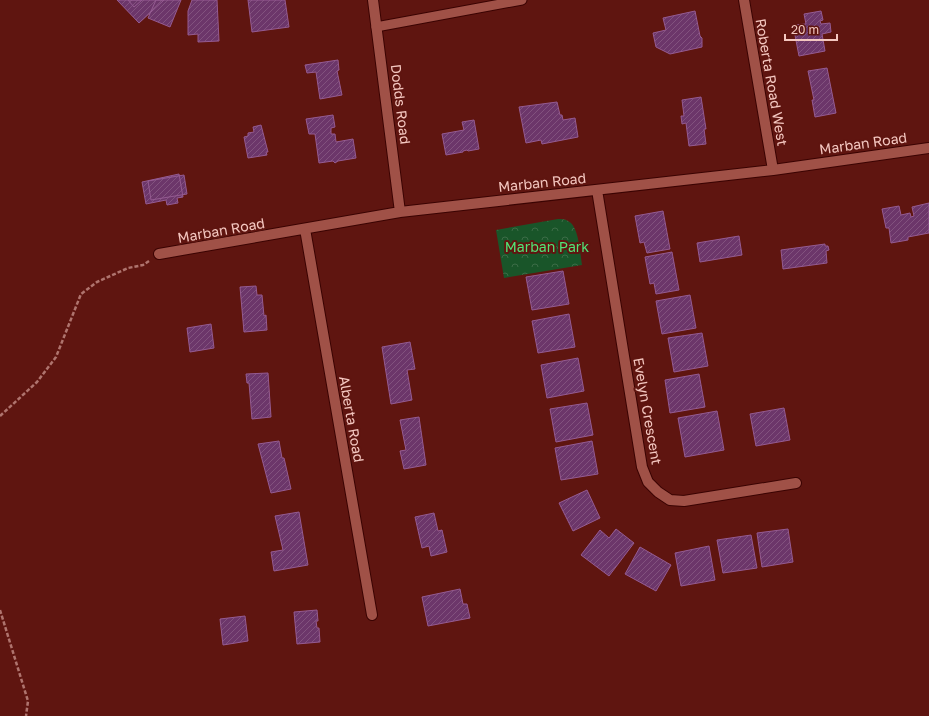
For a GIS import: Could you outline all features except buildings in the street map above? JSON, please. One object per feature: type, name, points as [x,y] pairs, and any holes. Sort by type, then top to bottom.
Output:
[{"type":"street","name":"Dodds Road","points":[[373,0],[400,212]]},
{"type":"street","name":"Roberta Road West","points":[[744,0],[773,170]]},
{"type":"street","name":"Marban Road","points":[[159,254],[400,212],[773,170],[929,148]]},
{"type":"street","name":"Evelyn Crescent","points":[[597,190],[642,466],[648,482],[658,492],[670,500],[684,501],[796,483]]},
{"type":"street","name":"Alberta Road","points":[[305,229],[372,615]]},
{"type":"lane","points":[[376,26],[522,0]]},
{"type":"path","points":[[0,416],[37,382],[56,357],[81,294],[98,282],[128,268],[143,265],[159,254]]},
{"type":"path","points":[[0,610],[28,701],[26,716]]},
{"type":"green space","name":"Marban Park","points":[[558,219],[567,220],[575,228],[582,265],[504,278],[496,230]]}]
